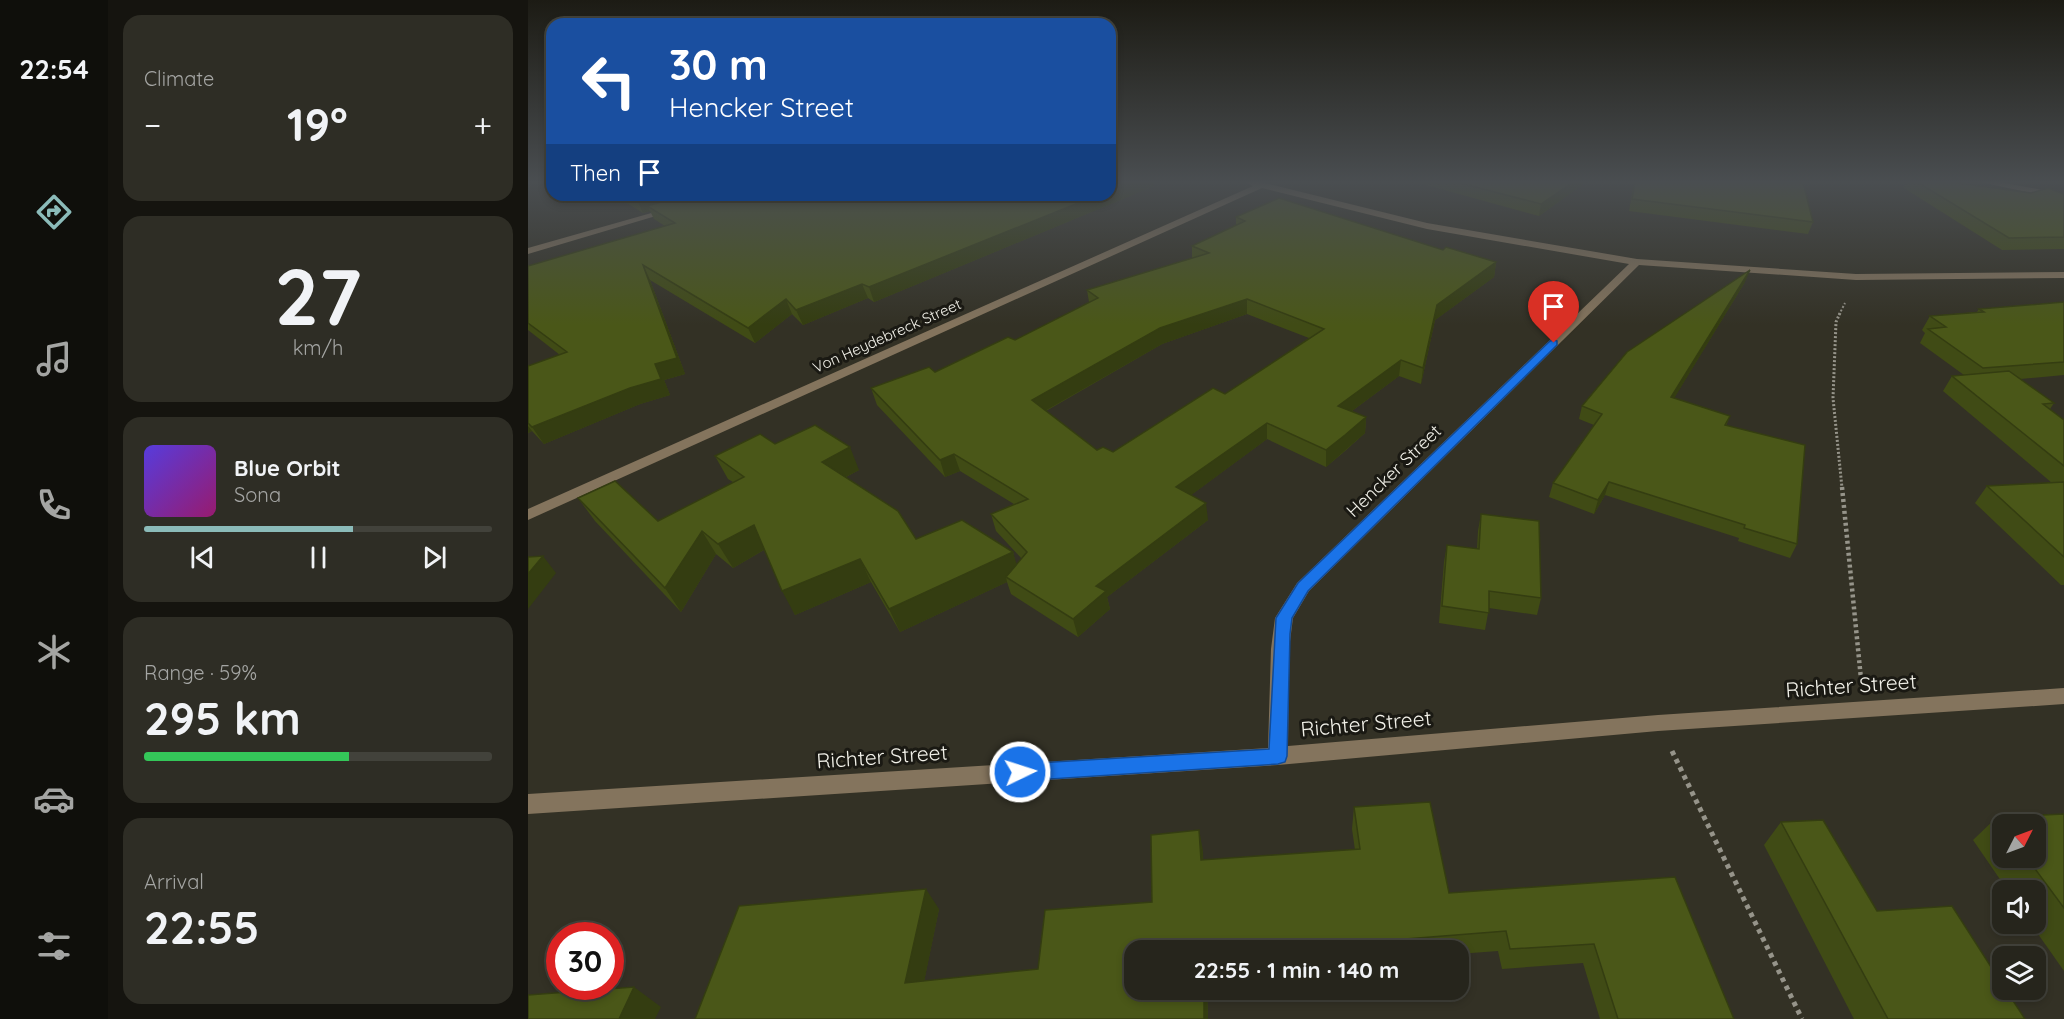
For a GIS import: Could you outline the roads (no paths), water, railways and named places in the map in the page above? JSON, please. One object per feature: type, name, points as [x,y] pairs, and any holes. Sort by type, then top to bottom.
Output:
[{"type":"street","points":[[528,251],[603,230]]},
{"type":"street","name":"Von Heydebreck Street","points":[[528,515],[1154,230]]},
{"type":"street","points":[[1446,230],[1637,262],[1856,277],[2064,275]]},
{"type":"street","name":"Hencker Street","points":[[1278,756],[1281,639],[1284,618],[1303,587],[1637,262]]},
{"type":"street","name":"Richter Street","points":[[528,804],[1278,756],[1658,723],[2064,696]]}]
